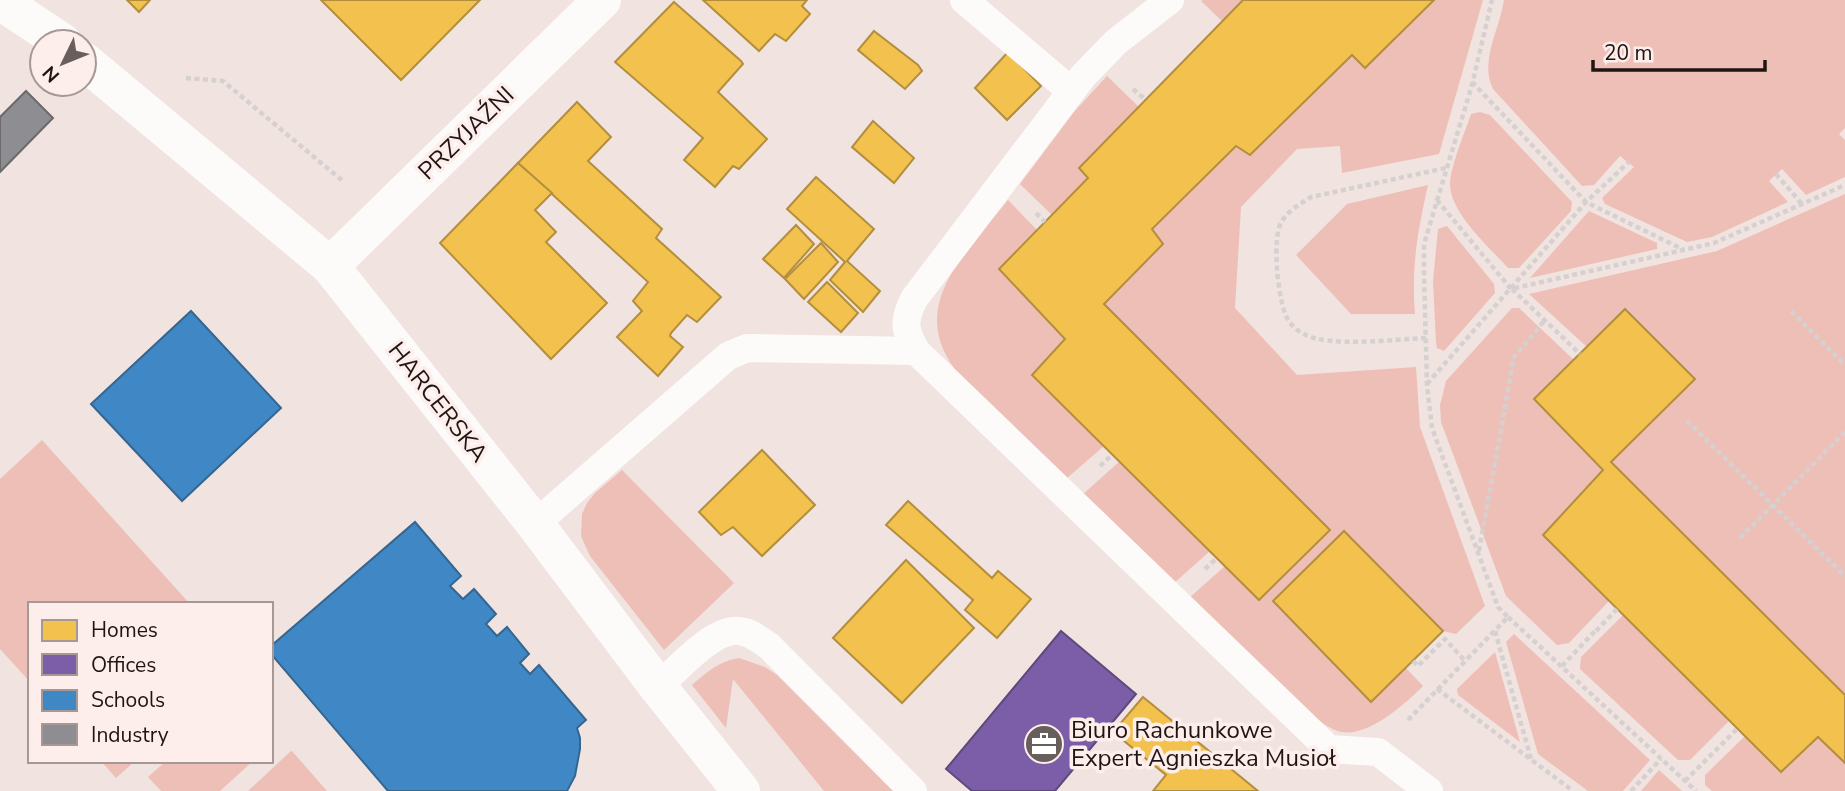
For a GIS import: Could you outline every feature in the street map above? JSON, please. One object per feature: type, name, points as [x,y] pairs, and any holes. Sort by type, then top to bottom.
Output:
[{"type":"street","name":"PRZYJAŹNI","points":[[330,267],[602,0]]},
{"type":"street","points":[[0,1],[41,28]]},
{"type":"street","name":"HARCERSKA","points":[[98,73],[330,267],[535,524],[658,687],[741,791]]},
{"type":"lane","points":[[964,0],[1071,91]]},
{"type":"lane","points":[[1170,0],[1116,42],[1071,91],[914,299],[906,314],[906,332],[916,351],[1329,749],[1378,752],[1429,791]]},
{"type":"lane","points":[[535,524],[728,356],[747,348],[760,347],[916,351]]},
{"type":"lane","points":[[658,687],[702,647],[721,634],[738,631],[754,635],[769,646],[913,791]]},
{"type":"path","points":[[1492,0],[1472,82],[1424,244],[1427,385],[1432,428],[1498,607],[1696,791]]},
{"type":"path","points":[[178,78],[223,81],[352,188]]},
{"type":"path","points":[[1472,82],[1586,202],[1684,250]]},
{"type":"path","points":[[1427,385],[1586,202],[1629,162]]},
{"type":"path","points":[[1426,338],[1322,342],[1303,334],[1288,320],[1281,299],[1276,248],[1280,222],[1296,206],[1311,197],[1447,168]]},
{"type":"path","points":[[1776,174],[1802,204]]},
{"type":"path","points":[[1511,289],[1714,243],[1845,185]]},
{"type":"path","points":[[1437,200],[1511,289],[1580,354]]},
{"type":"path","points":[[1791,311],[1845,365]]},
{"type":"path","points":[[1478,554],[1514,357],[1544,321]]},
{"type":"path","points":[[1686,421],[1845,576]]},
{"type":"path","points":[[1740,538],[1845,432]]},
{"type":"path","points":[[1562,666],[1617,609]]},
{"type":"path","points":[[1378,752],[1508,617]]},
{"type":"path","points":[[1495,631],[1531,760]]},
{"type":"path","points":[[1413,661],[1418,666],[1445,639],[1465,661]]},
{"type":"path","points":[[1437,690],[1573,791]]},
{"type":"path","points":[[1685,781],[1738,728]]},
{"type":"path","points":[[1632,791],[1661,759]]},
{"type":"shaded area","points":[[1243,0],[1222,21],[1201,1]]},
{"type":"shaded area","points":[[1434,0],[1483,0],[1439,154],[1342,173],[1340,146],[1297,149],[1241,207],[1235,308],[1297,375],[1416,367],[1420,427],[1485,606],[1456,634],[1443,631],[1344,531],[1273,601],[1371,702],[1406,668],[1423,686],[1375,724],[1352,732],[1341,732],[1327,726],[1286,694],[1188,599],[1225,566],[1259,599],[1330,530],[1104,304],[1163,244],[1152,229],[1236,146],[1250,155],[1352,55]]},
{"type":"shaded area","points":[[1504,0],[1845,0],[1845,128],[1839,134],[1845,140],[1845,177],[1806,195],[1782,169],[1769,181],[1788,202],[1712,237],[1687,242],[1605,204],[1602,198],[1634,167],[1620,156],[1594,185],[1582,186],[1493,89],[1489,78],[1489,56]]},
{"type":"shaded area","points":[[1107,76],[1139,107],[1088,178],[1052,215],[1020,184],[1074,112]]},
{"type":"shaded area","points":[[1480,112],[1490,115],[1572,202],[1571,211],[1519,268],[1508,268],[1481,240],[1463,217],[1451,194],[1451,176],[1471,114]]},
{"type":"shaded area","points":[[1428,185],[1416,248],[1415,314],[1351,314],[1296,255],[1347,204]]},
{"type":"shaded area","points":[[1845,194],[1845,695],[1611,462],[1694,378],[1625,309],[1587,347],[1529,294],[1717,251]]},
{"type":"shaded area","points":[[1008,200],[1037,230],[1065,339],[1032,376],[1104,446],[1066,479],[961,377],[944,352],[937,328],[939,305],[946,283],[974,241]]},
{"type":"shaded area","points":[[1589,211],[1657,243],[1657,249],[1530,278]]},
{"type":"shaded area","points":[[1447,226],[1494,284],[1495,293],[1444,351],[1437,348],[1436,343],[1433,281],[1438,229]]},
{"type":"shaded area","points":[[1512,308],[1519,308],[1574,360],[1535,399],[1603,470],[1543,535],[1609,601],[1569,643],[1557,645],[1506,596],[1441,422],[1440,405],[1446,381]]},
{"type":"shaded area","points":[[42,440],[188,602],[28,602],[28,680],[0,649],[0,479]]},
{"type":"shaded area","points":[[1120,461],[1210,551],[1173,584],[1081,496]]},
{"type":"shaded area","points":[[622,470],[734,583],[664,650],[590,556],[581,536],[582,514],[587,503]]},
{"type":"shaded area","points":[[1623,615],[1730,720],[1690,760],[1678,760],[1580,669],[1581,657]]},
{"type":"shaded area","points":[[1514,634],[1650,760],[1623,791],[1588,791],[1538,754],[1506,642]]},
{"type":"shaded area","points":[[1495,652],[1520,742],[1458,695],[1457,689]]},
{"type":"shaded area","points":[[739,658],[765,667],[777,675],[893,791],[824,791],[733,679],[726,728],[692,685],[719,664]]},
{"type":"shaded area","points":[[1745,736],[1818,737],[1845,763],[1845,791],[1712,791],[1705,785],[1705,775]]},
{"type":"shaded area","points":[[291,751],[327,791],[248,791]]},
{"type":"shaded area","points":[[103,763],[133,763],[116,778]]},
{"type":"shaded area","points":[[164,763],[251,763],[220,791],[161,791],[148,777]]},
{"type":"shaded area","points":[[1659,770],[1682,791],[1641,791]]},
{"type":"building: Homes","points":[[127,0],[150,0],[139,12]]},
{"type":"building: Homes","points":[[321,0],[480,0],[401,80]]},
{"type":"building: Homes","points":[[703,0],[807,0],[802,6],[810,14],[786,41],[775,34],[759,51]]},
{"type":"building: Homes","points":[[1243,0],[1434,0],[1365,68],[1352,55],[1250,155],[1236,146],[1152,229],[1163,244],[1104,304],[1330,530],[1259,600],[1032,375],[1065,339],[999,269],[1088,178],[1079,168]]},
{"type":"building: Homes","points":[[674,2],[741,61],[743,64],[718,92],[767,139],[739,169],[733,166],[715,187],[684,160],[703,138],[615,62]]},
{"type":"building: Homes","points":[[874,31],[922,71],[905,89],[858,50]]},
{"type":"building: Homes","points":[[1008,52],[1041,86],[1007,120],[975,88]]},
{"type":"building: Homes","points":[[577,102],[611,137],[588,161],[662,229],[656,238],[721,297],[697,322],[687,315],[671,333],[670,336],[683,347],[658,376],[617,337],[642,311],[633,301],[648,282],[518,163]]},
{"type":"building: Homes","points":[[873,121],[914,158],[894,183],[852,147]]},
{"type":"building: Homes","points":[[518,163],[552,193],[535,210],[556,232],[546,242],[607,303],[551,359],[440,243]]},
{"type":"building: Homes","points":[[816,177],[874,229],[847,261],[880,291],[863,312],[830,280],[845,262],[787,209]]},
{"type":"building: Homes","points":[[796,225],[814,244],[784,278],[763,259]]},
{"type":"building: Homes","points":[[821,243],[838,262],[804,299],[785,279]]},
{"type":"building: Homes","points":[[827,282],[858,313],[841,332],[808,302]]},
{"type":"building: Homes","points":[[1625,309],[1695,379],[1611,462],[1845,695],[1845,763],[1818,737],[1781,772],[1543,535],[1603,470],[1534,399]]},
{"type":"building: Homes","points":[[762,450],[815,505],[762,556],[733,527],[721,535],[699,512]]},
{"type":"building: Homes","points":[[908,501],[992,578],[998,571],[1031,599],[997,638],[965,610],[973,600],[886,525]]},
{"type":"building: Homes","points":[[1344,531],[1443,631],[1371,702],[1273,601]]},
{"type":"building: Homes","points":[[906,560],[974,628],[902,703],[833,638]]},
{"type":"building: Homes","points":[[1143,697],[1258,791],[1153,791],[1166,775],[1113,732]]},
{"type":"building: Offices","points":[[1061,631],[1136,694],[1055,791],[972,791],[946,769]]},
{"type":"building: Schools","points":[[191,311],[281,408],[182,501],[91,404]]},
{"type":"building: Schools","points":[[415,522],[461,576],[450,586],[463,599],[474,589],[496,614],[486,624],[497,636],[507,627],[529,654],[520,663],[530,674],[539,665],[586,720],[577,728],[580,749],[575,776],[567,791],[388,791],[273,656],[273,644]]},
{"type":"building: Industry","points":[[26,91],[28,98],[33,98],[53,118],[0,172],[0,117]]},
{"type":"place","name":"Biuro Rachunkowe Expert Agnieszka Musioł","points":[[1044,744]]}]
